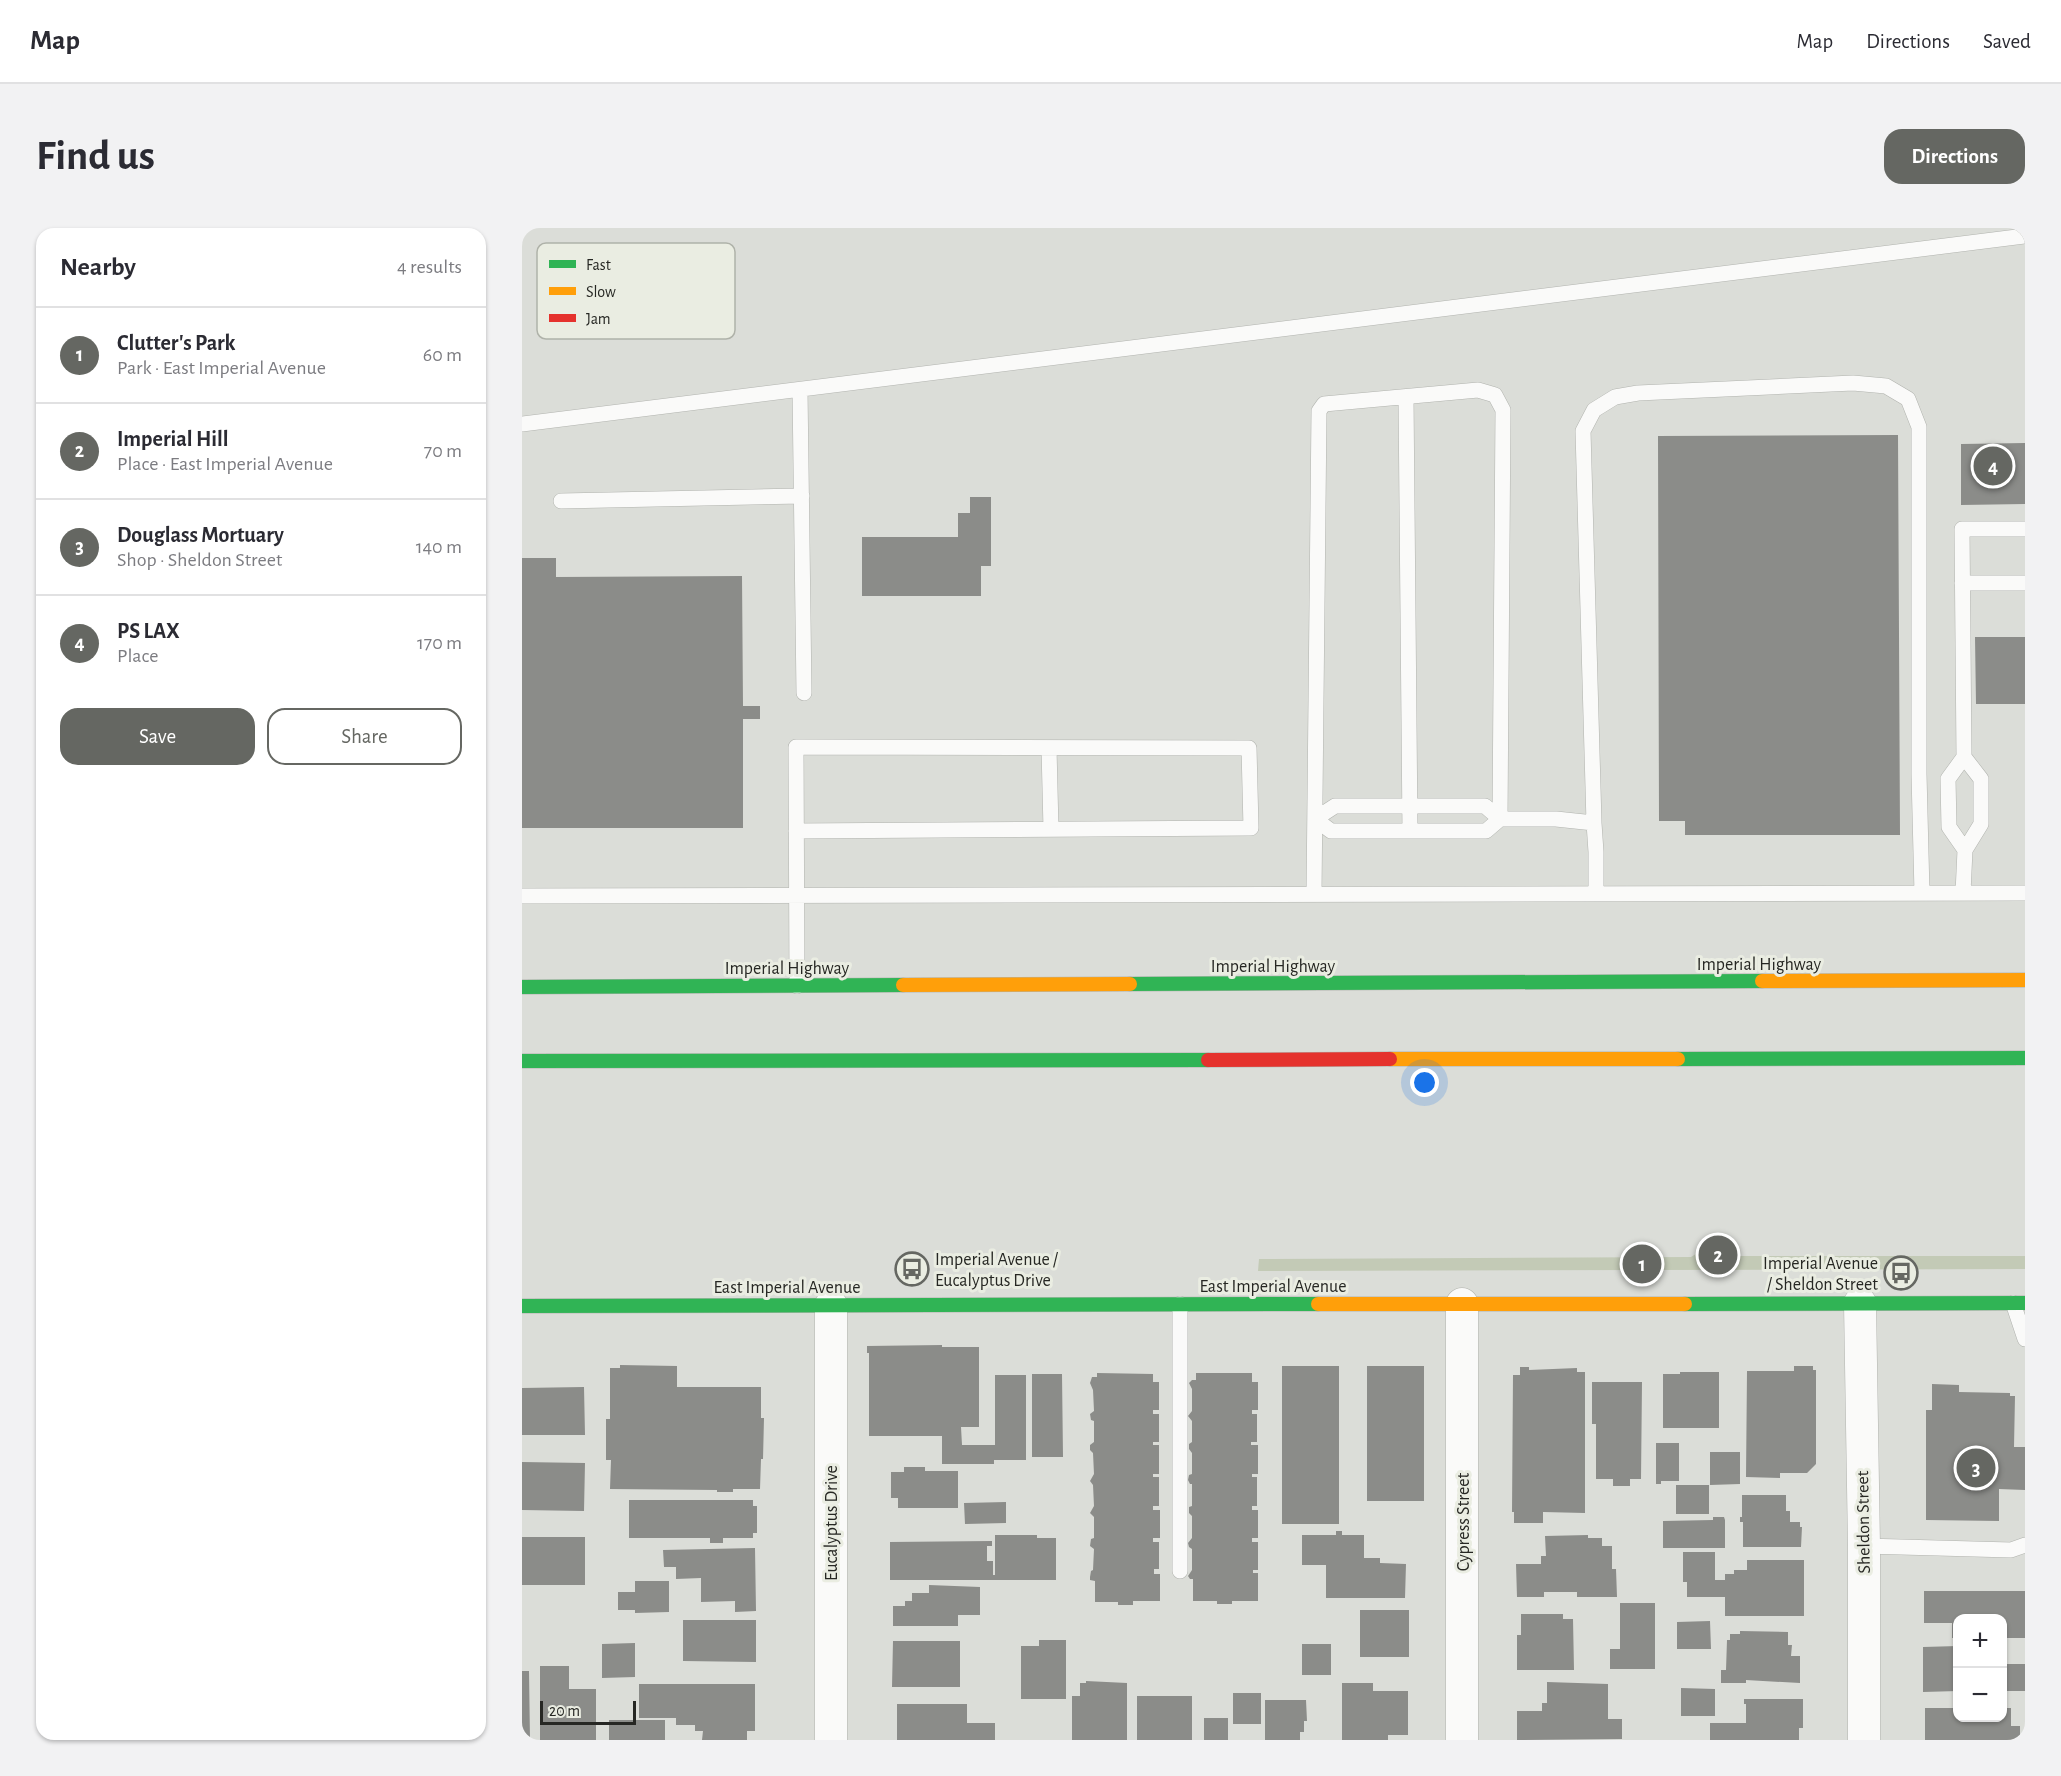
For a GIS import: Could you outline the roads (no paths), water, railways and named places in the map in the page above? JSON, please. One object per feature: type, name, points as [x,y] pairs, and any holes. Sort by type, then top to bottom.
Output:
[{"type":"main road","name":"Imperial Highway","points":[[522,987],[2025,980]]},
{"type":"main road","points":[[522,1061],[2025,1058]]},
{"type":"main road","name":"East Imperial Avenue","points":[[522,1306],[2019,1303]]},
{"type":"street","name":"Sheldon Street","points":[[1860,1303],[1864,1740]]},
{"type":"street","name":"Eucalyptus Drive","points":[[831,1305],[831,1740]]},
{"type":"street","name":"Cypress Street","points":[[1462,1305],[1462,1740]]},
{"type":"lane","points":[[522,424],[2025,236]]},
{"type":"lane","points":[[1596,894],[1583,432],[1594,410],[1615,397],[1638,393],[1853,383],[1886,386],[1908,399],[1919,427],[1919,774],[1922,893]]},
{"type":"lane","points":[[800,390],[804,693]]},
{"type":"lane","points":[[1314,894],[1319,411],[1324,404],[1478,390],[1495,395],[1503,410],[1500,819]]},
{"type":"lane","points":[[1406,397],[1410,831]]},
{"type":"lane","points":[[561,501],[802,496]]},
{"type":"lane","points":[[1965,850],[1949,827],[1948,778],[1964,757],[1962,529],[2025,529]]},
{"type":"lane","points":[[1962,583],[2025,583]]},
{"type":"lane","points":[[796,831],[1251,828],[1249,748],[796,747],[796,831],[796,896],[797,986]]},
{"type":"lane","points":[[1049,748],[1051,829]]},
{"type":"lane","points":[[1963,893],[1965,850],[1981,824],[1981,778],[1964,757]]},
{"type":"lane","points":[[1315,819],[1335,806],[1485,806],[1500,819]]},
{"type":"lane","points":[[1315,819],[1331,831],[1486,831],[1500,819],[1556,819],[1594,823]]},
{"type":"lane","points":[[522,896],[2025,893]]},
{"type":"lane","points":[[2019,1303],[2025,1339]]},
{"type":"lane","points":[[1180,1305],[1180,1571]]},
{"type":"lane","points":[[1864,1546],[2011,1550],[2025,1545]]},
{"type":"place","name":"PS LAX","points":[[1993,466]]},
{"type":"place","name":"Imperial Hill","points":[[1718,1255]]},
{"type":"place","name":"Clutter's Park","points":[[1642,1264]]},
{"type":"place","name":"Imperial Avenue / Eucalyptus Drive","points":[[912,1269]]},
{"type":"place","name":"Imperial Avenue / Sheldon Street","points":[[1901,1273]]},
{"type":"place","name":"Douglass Mortuary","points":[[1976,1468]]}]
